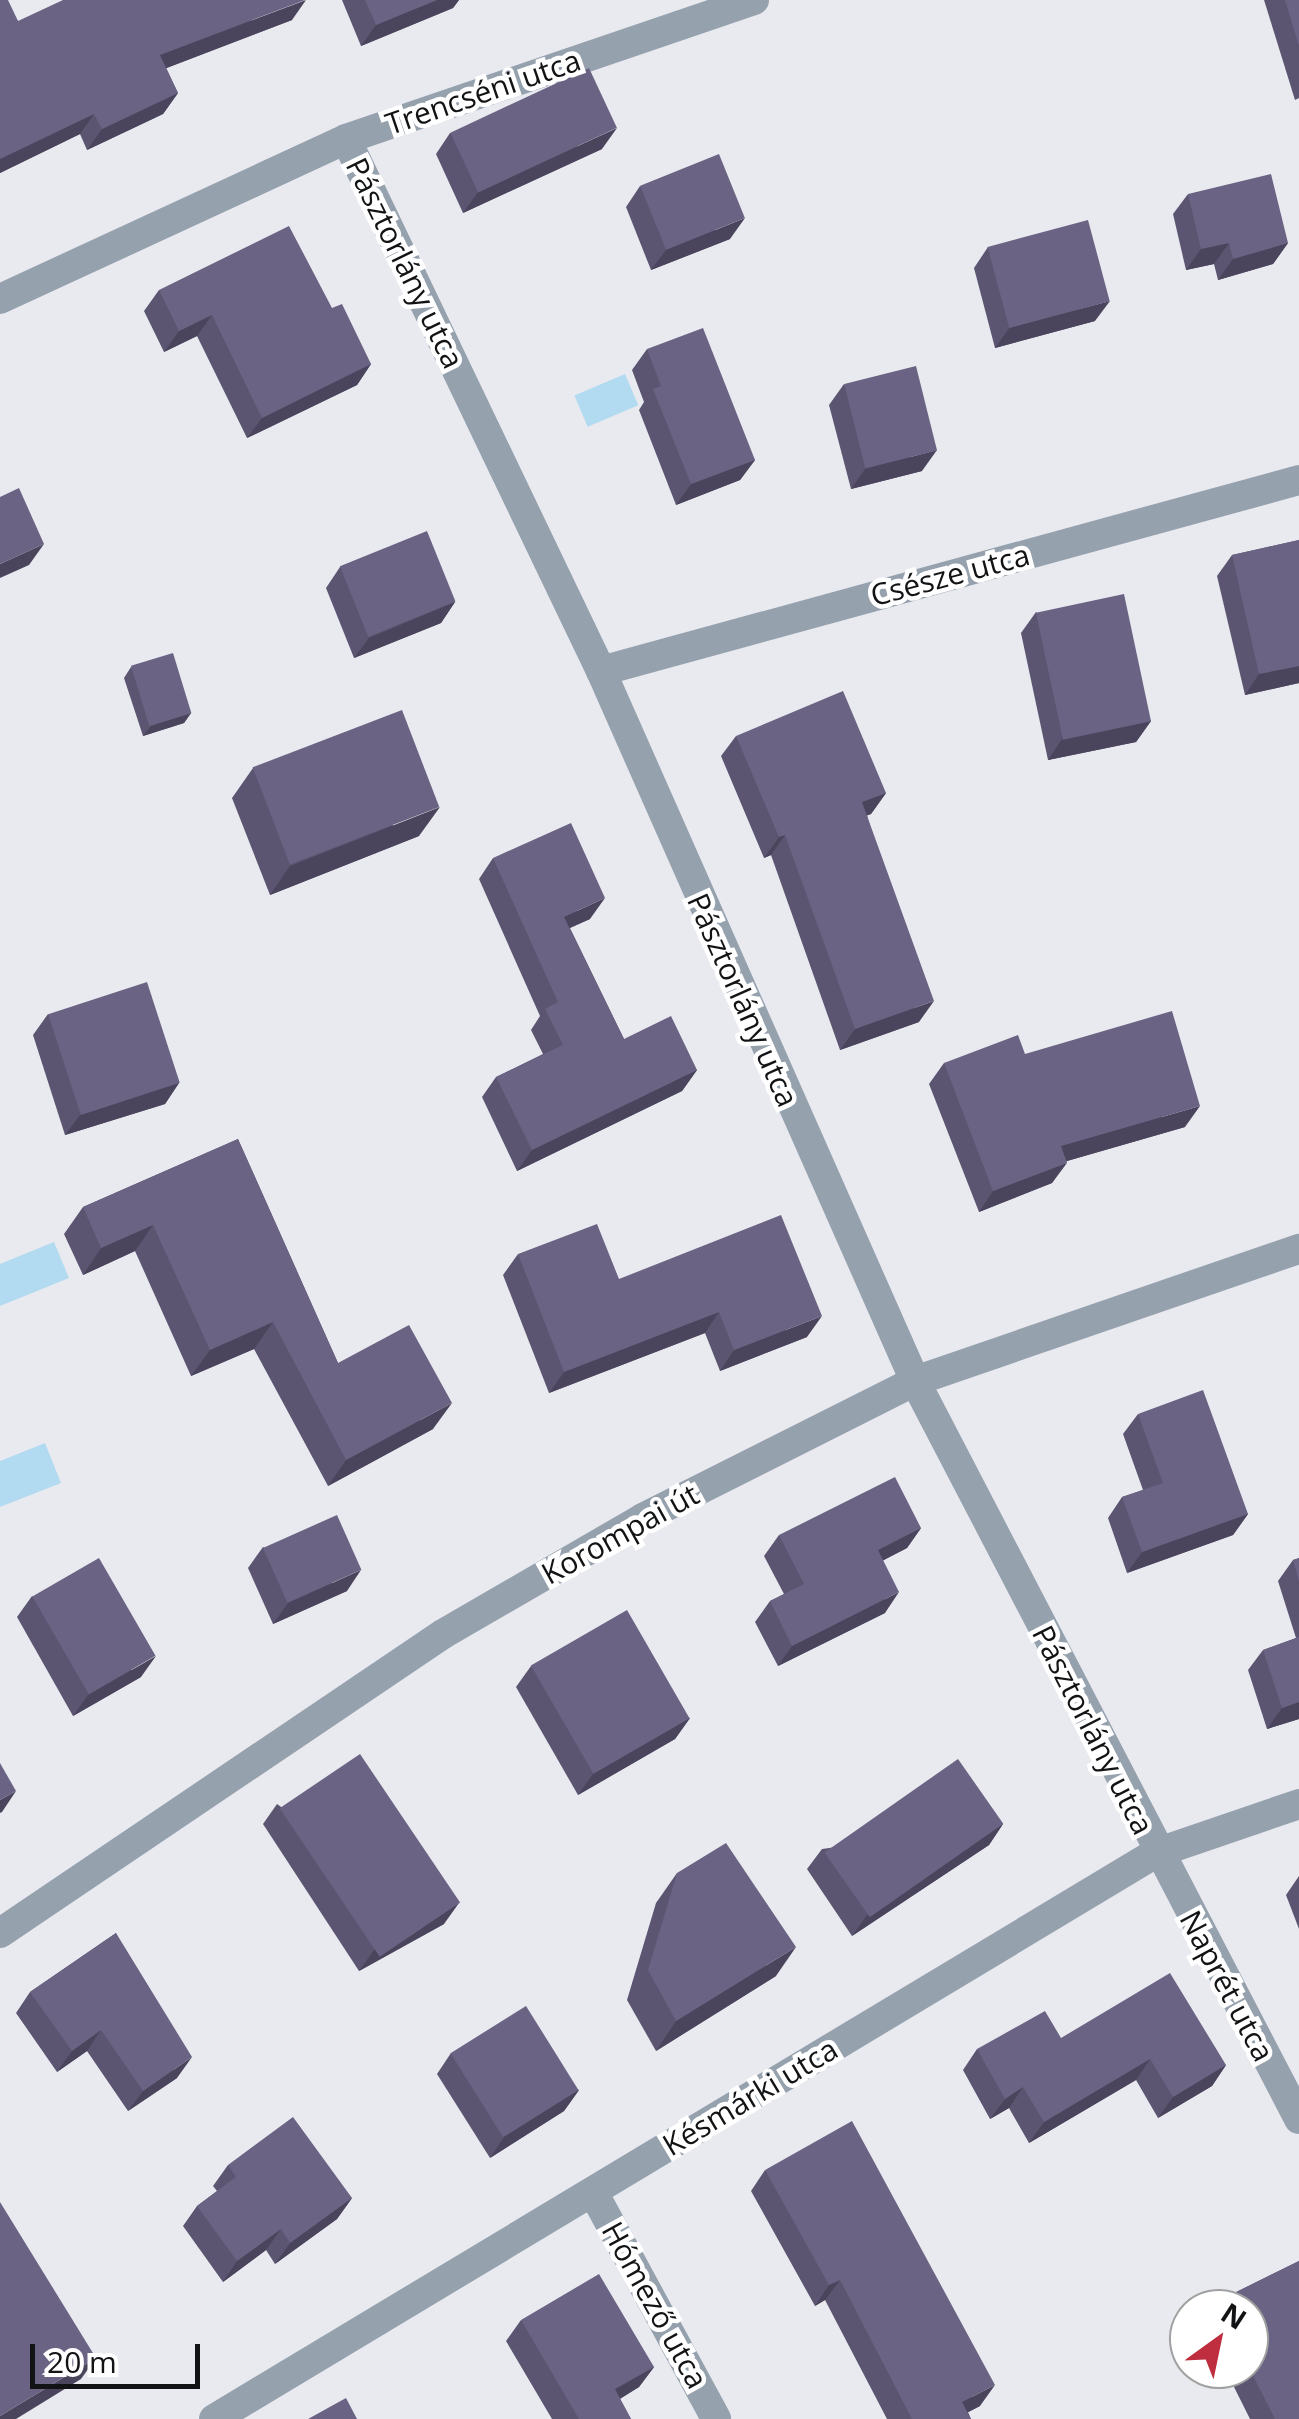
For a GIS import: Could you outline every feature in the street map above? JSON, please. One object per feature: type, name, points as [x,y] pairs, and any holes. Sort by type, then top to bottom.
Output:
[{"type":"street","name":"Trencséni utca","points":[[0,300],[346,139],[754,0]]},
{"type":"street","name":"Pásztorlány utca","points":[[346,139],[601,671],[915,1381],[1156,1852]]},
{"type":"street","name":"Csésze utca","points":[[601,671],[1299,480]]},
{"type":"street","name":"Korompai út","points":[[0,1933],[443,1634],[642,1518],[915,1381],[1299,1249]]},
{"type":"street","name":"Késmárki utca","points":[[214,2419],[1156,1852],[1299,1804]]},
{"type":"street","name":"Naprét utca","points":[[1156,1852],[1299,2119]]},
{"type":"street","name":"Hómező utca","points":[[593,2192],[716,2419]]},
{"type":"water","points":[[625,374],[638,405],[588,427],[574,395]]},
{"type":"water","points":[[54,1242],[69,1278],[0,1306],[0,1264]]},
{"type":"water","points":[[45,1443],[61,1483],[0,1507],[0,1461]]},
{"type":"building","points":[[0,0],[8,0],[18,21],[63,0],[305,0],[160,55],[178,93],[102,129],[94,114],[0,159]]},
{"type":"building","points":[[365,0],[437,0],[376,25]]},
{"type":"building","points":[[1285,0],[1299,0],[1299,46]]},
{"type":"building","points":[[589,68],[617,128],[478,192],[450,133]]},
{"type":"building","points":[[719,154],[745,218],[666,250],[640,186]]},
{"type":"building","points":[[1271,174],[1288,243],[1233,259],[1229,243],[1201,249],[1188,194]]},
{"type":"building","points":[[1088,220],[1110,301],[1009,328],[988,247]]},
{"type":"building","points":[[289,226],[332,308],[342,304],[371,364],[262,418],[212,315],[179,331],[159,290]]},
{"type":"building","points":[[703,328],[755,460],[691,484],[653,389],[661,386],[647,349]]},
{"type":"building","points":[[916,366],[937,450],[865,468],[844,384]]},
{"type":"building","points":[[19,488],[44,544],[0,564],[0,497]]},
{"type":"building","points":[[427,531],[455,601],[368,637],[340,566]]},
{"type":"building","points":[[1299,540],[1299,666],[1259,674],[1232,555]]},
{"type":"building","points":[[1124,594],[1151,721],[1063,740],[1036,613]]},
{"type":"building","points":[[173,653],[191,713],[149,726],[131,666]]},
{"type":"building","points":[[843,691],[886,793],[862,802],[934,1001],[855,1029],[785,835],[779,837],[736,736]]},
{"type":"building","points":[[402,710],[439,807],[290,864],[253,767]]},
{"type":"building","points":[[571,823],[605,898],[564,917],[624,1039],[671,1016],[697,1070],[532,1150],[496,1077],[563,1045],[545,1009],[558,1002],[493,858]]},
{"type":"building","points":[[147,982],[180,1083],[81,1115],[48,1014]]},
{"type":"building","points":[[1172,1011],[1200,1106],[1061,1146],[1067,1163],[993,1191],[944,1063],[1018,1035],[1025,1054]]},
{"type":"building","points":[[238,1139],[338,1363],[409,1325],[452,1403],[346,1460],[273,1322],[210,1350],[153,1225],[101,1248],[83,1207]]},
{"type":"building","points":[[781,1215],[822,1316],[734,1350],[719,1312],[564,1372],[518,1254],[597,1224],[619,1279]]},
{"type":"building","points":[[1203,1390],[1248,1514],[1142,1552],[1122,1497],[1163,1483],[1138,1414]]},
{"type":"building","points":[[895,1477],[921,1528],[878,1550],[899,1592],[792,1646],[770,1601],[804,1584],[779,1535]]},
{"type":"building","points":[[337,1515],[361,1570],[287,1603],[263,1548]]},
{"type":"building","points":[[99,1558],[156,1656],[89,1694],[32,1596]]},
{"type":"building","points":[[1299,1558],[1299,1581],[1293,1560]]},
{"type":"building","points":[[627,1610],[690,1718],[593,1774],[531,1666]]},
{"type":"building","points":[[1299,1637],[1299,1702],[1282,1708],[1263,1650]]},
{"type":"building","points":[[360,1754],[460,1902],[380,1957],[280,1808]]},
{"type":"building","points":[[958,1759],[1003,1824],[870,1917],[824,1852]]},
{"type":"building","points":[[0,1763],[16,1791],[0,1800]]},
{"type":"building","points":[[726,1843],[796,1947],[676,2021],[648,1970],[677,1873]]},
{"type":"building","points":[[116,1933],[192,2057],[143,2091],[101,2030],[72,2051],[30,1992]]},
{"type":"building","points":[[1170,1973],[1226,2065],[1173,2097],[1150,2059],[1044,2122],[1023,2087],[1005,2099],[977,2049],[1045,2011],[1061,2038]]},
{"type":"building","points":[[526,2006],[578,2090],[503,2137],[451,2053]]},
{"type":"building","points":[[293,2117],[352,2198],[290,2243],[281,2229],[237,2261],[197,2206],[236,2177],[228,2165]]},
{"type":"building","points":[[852,2121],[995,2385],[962,2402],[971,2419],[912,2419],[840,2280],[829,2285],[765,2170]]},
{"type":"building","points":[[0,2202],[96,2358],[0,2416]]},
{"type":"building","points":[[1299,2261],[1299,2419],[1275,2419],[1260,2389],[1269,2389],[1269,2289],[1242,2289]]},
{"type":"building","points":[[599,2274],[654,2367],[615,2389],[631,2419],[579,2419],[521,2320]]},
{"type":"building","points":[[346,2398],[357,2419],[308,2419]]}]
